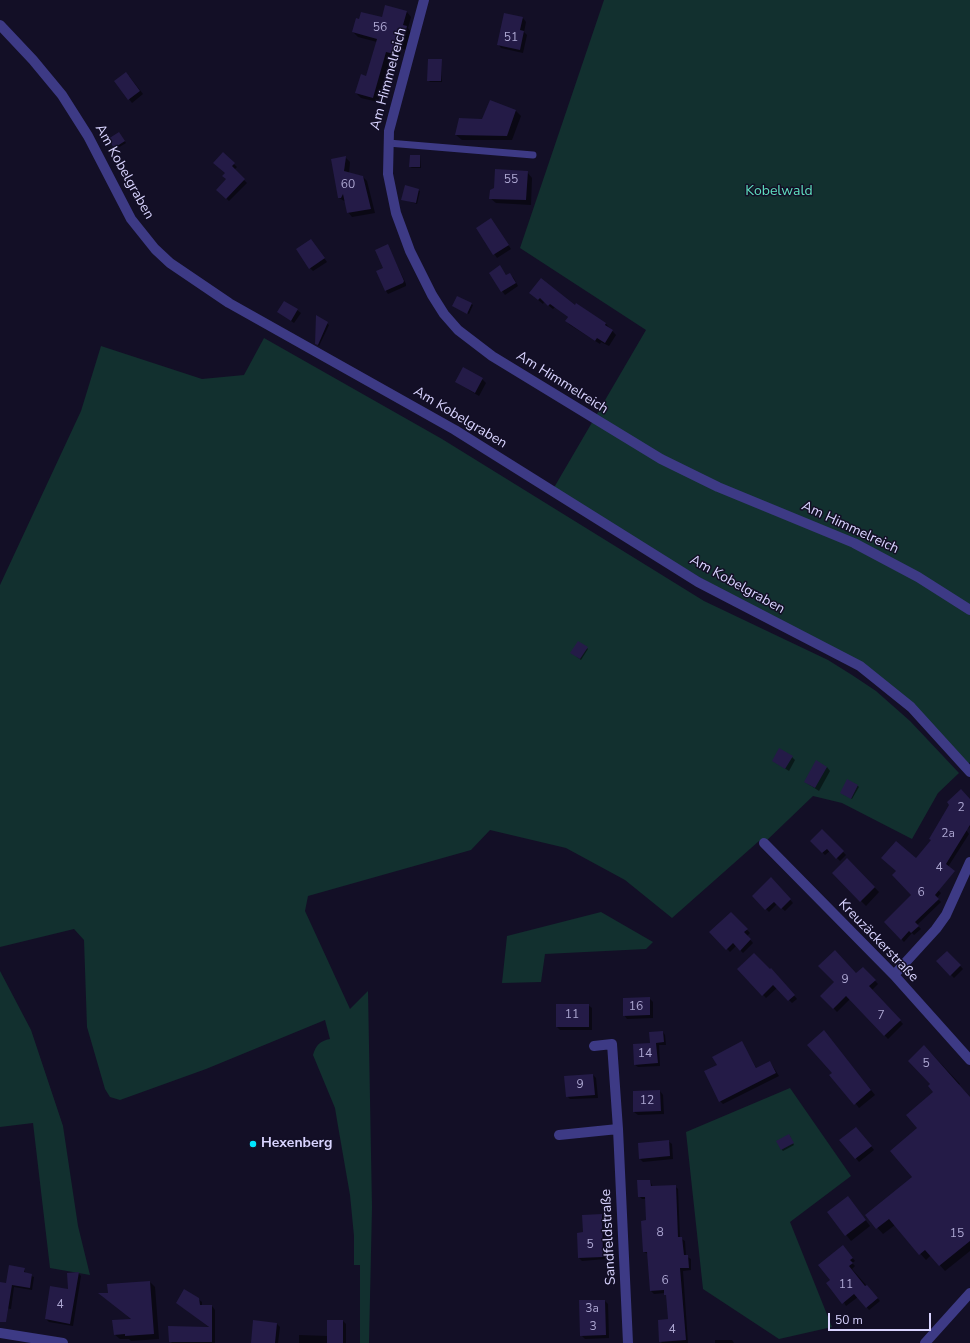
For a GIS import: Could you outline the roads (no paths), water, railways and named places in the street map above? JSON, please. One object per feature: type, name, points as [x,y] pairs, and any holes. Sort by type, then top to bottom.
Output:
[{"type":"street","name":"Am Himmelreich","points":[[424,0],[389,131],[388,174],[398,219],[410,251],[432,295],[444,314],[458,330],[473,343],[661,459],[718,487],[854,542],[918,577],[970,610]]},
{"type":"street","name":"Am Kobelgraben","points":[[0,25],[33,60],[62,95],[88,136],[122,203],[144,236],[155,249],[182,272],[229,303],[455,430],[698,582],[860,666],[910,707],[968,767]]},
{"type":"street","name":"Kreuzäckerstraße","points":[[764,843],[894,975],[970,1060]]},
{"type":"street","points":[[894,975],[940,924],[946,915],[970,862]]},
{"type":"street","name":"Sandfeldstraße","points":[[594,1046],[612,1044],[618,1129],[628,1343]]},
{"type":"street","points":[[559,1135],[618,1129]]},
{"type":"street","points":[[925,1343],[970,1293]]},
{"type":"street","points":[[0,1333],[31,1341],[63,1343]]},
{"type":"lane","points":[[388,143],[533,155]]},
{"type":"place","name":"Hexenberg","points":[[253,1144]]},
{"type":"park label","name":"Kobelwald","points":[[779,192]]}]
